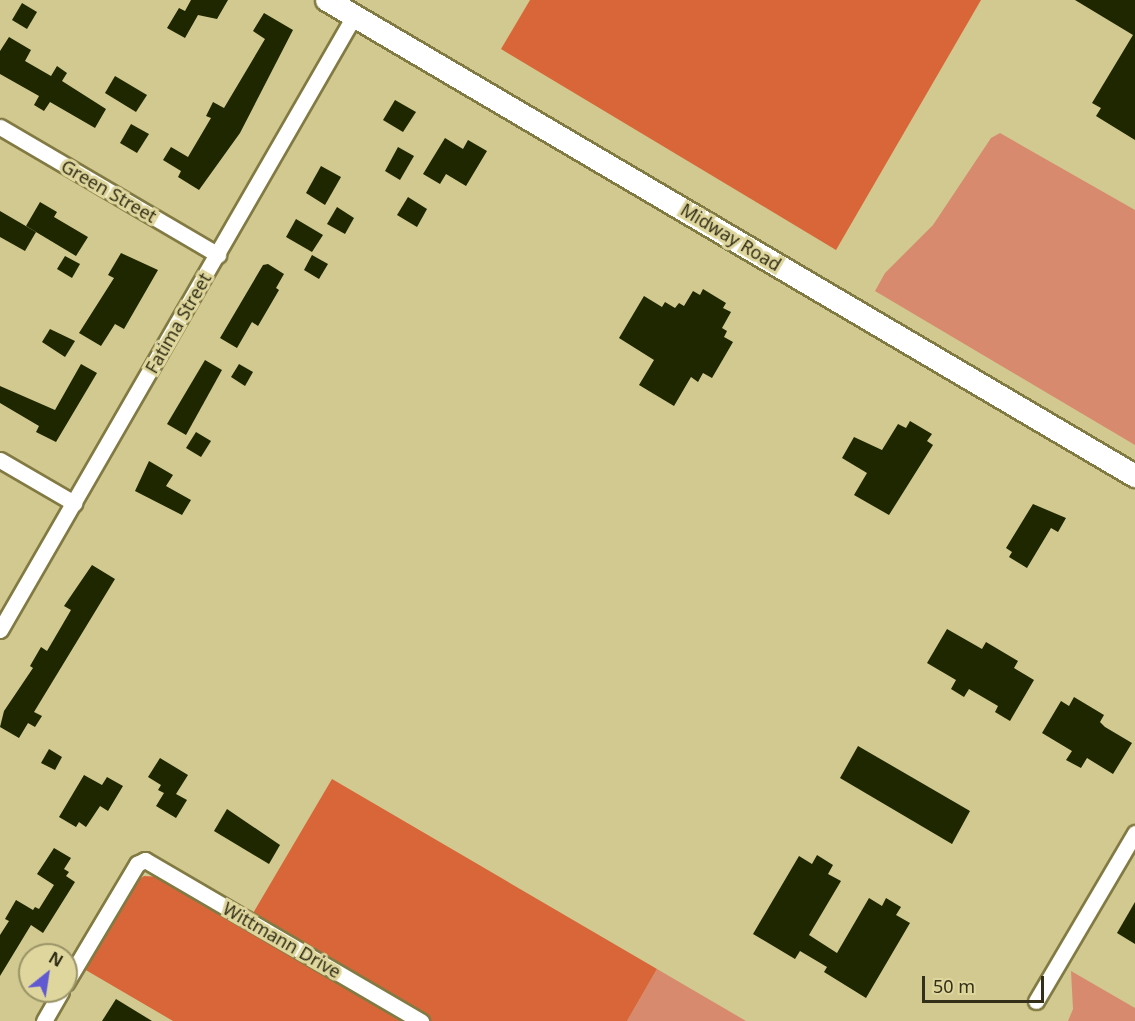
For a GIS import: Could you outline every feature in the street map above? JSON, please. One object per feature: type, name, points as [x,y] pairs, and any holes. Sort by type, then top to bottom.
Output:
[{"type":"main road","name":"Midway Road","points":[[327,0],[1135,476]]},
{"type":"street","name":"Fatima Street","points":[[0,630],[354,16]]},
{"type":"street","name":"Green Street","points":[[0,127],[218,255]]},
{"type":"street","points":[[0,460],[74,503]]},
{"type":"street","points":[[1036,1001],[1135,833]]},
{"type":"street","name":"Wittmann Drive","points":[[78,964],[142,860],[421,1021]]},
{"type":"street","points":[[44,1021],[55,1003]]},
{"type":"shaded area","points":[[530,0],[981,0],[836,250],[501,49]]},
{"type":"shaded area","points":[[1000,133],[1135,210],[1135,445],[875,291],[885,273],[933,225],[991,138]]},
{"type":"shaded area","points":[[332,779],[657,969],[627,1021],[173,1021],[84,969],[134,883],[144,876],[161,877],[252,915]]},
{"type":"shaded area","points":[[657,969],[746,1021],[627,1021]]},
{"type":"shaded area","points":[[1071,971],[1135,1008],[1135,1021],[1068,1021],[1073,1009]]},
{"type":"building","points":[[191,0],[228,0],[217,19],[198,15],[185,38],[167,28],[179,8],[185,11]]},
{"type":"building","points":[[1075,0],[1135,0],[1135,140],[1096,116],[1101,108],[1092,103],[1133,35]]},
{"type":"building","points":[[22,3],[37,12],[27,29],[12,20]]},
{"type":"building","points":[[264,13],[293,30],[240,133],[199,190],[178,177],[181,171],[163,160],[171,147],[188,157],[211,118],[206,116],[213,102],[224,108],[265,39],[253,31]]},
{"type":"building","points":[[9,37],[31,50],[25,61],[51,76],[57,66],[67,73],[62,81],[106,109],[95,128],[50,102],[44,111],[34,105],[39,96],[0,74],[0,51]]},
{"type":"building","points":[[115,76],[147,95],[136,112],[105,93]]},
{"type":"building","points":[[395,100],[416,112],[403,132],[383,120]]},
{"type":"building","points":[[131,124],[149,134],[137,153],[120,143]]},
{"type":"building","points":[[445,138],[463,149],[468,140],[487,151],[466,186],[446,174],[440,184],[423,174]]},
{"type":"building","points":[[398,147],[414,156],[400,180],[385,171]]},
{"type":"building","points":[[321,166],[341,177],[325,205],[306,193]]},
{"type":"building","points":[[408,197],[427,209],[417,227],[397,215]]},
{"type":"building","points":[[40,202],[57,212],[54,217],[88,237],[76,256],[26,226]]},
{"type":"building","points":[[337,207],[354,218],[345,234],[327,224]]},
{"type":"building","points":[[0,211],[36,232],[25,251],[0,237]]},
{"type":"building","points":[[296,219],[323,235],[312,252],[286,237]]},
{"type":"building","points":[[121,253],[158,270],[124,329],[115,324],[101,346],[79,333],[114,278],[108,275]]},
{"type":"building","points":[[312,255],[328,264],[319,279],[304,270]]},
{"type":"building","points":[[65,256],[80,264],[72,278],[57,269]]},
{"type":"building","points":[[268,264],[284,274],[276,288],[279,290],[258,326],[252,322],[237,348],[220,338],[263,265]]},
{"type":"building","points":[[703,289],[726,303],[723,308],[731,312],[722,328],[727,331],[724,337],[733,342],[712,378],[703,373],[698,382],[691,377],[674,406],[639,385],[654,360],[619,338],[644,296],[662,307],[665,302],[675,308],[679,303],[684,306],[693,291],[700,295]]},
{"type":"building","points":[[50,329],[75,341],[65,357],[42,342]]},
{"type":"building","points":[[205,360],[222,370],[186,435],[167,424]]},
{"type":"building","points":[[81,364],[97,373],[56,442],[36,432],[39,426],[0,403],[0,386],[55,410]]},
{"type":"building","points":[[239,364],[253,372],[245,386],[231,377]]},
{"type":"building","points":[[910,421],[932,434],[927,441],[933,445],[889,515],[854,495],[867,473],[842,458],[854,437],[882,450],[898,424],[906,428]]},
{"type":"building","points":[[196,432],[211,441],[201,457],[186,448]]},
{"type":"building","points":[[149,461],[173,475],[166,486],[191,500],[182,515],[135,491]]},
{"type":"building","points":[[1033,504],[1066,518],[1058,532],[1051,528],[1027,568],[1009,557],[1012,552],[1006,548]]},
{"type":"building","points":[[92,565],[115,579],[34,712],[42,716],[35,727],[28,723],[19,738],[0,727],[4,711],[33,668],[30,666],[41,647],[47,651],[71,610],[64,606]]},
{"type":"building","points":[[947,629],[982,649],[986,642],[1018,661],[1014,668],[1034,680],[1010,721],[995,712],[998,706],[969,689],[964,697],[951,689],[956,680],[927,663]]},
{"type":"building","points":[[1074,697],[1104,715],[1100,722],[1105,727],[1132,743],[1113,774],[1087,758],[1081,768],[1066,760],[1072,751],[1042,733],[1061,701],[1069,706]]},
{"type":"building","points":[[858,746],[970,811],[952,844],[840,778]]},
{"type":"building","points":[[49,749],[62,757],[55,770],[41,763]]},
{"type":"building","points":[[160,758],[188,775],[176,794],[187,800],[176,818],[156,806],[164,793],[158,790],[161,785],[148,777]]},
{"type":"building","points":[[84,775],[102,785],[107,777],[123,786],[108,811],[100,806],[86,827],[79,822],[76,827],[59,817]]},
{"type":"building","points":[[227,809],[280,845],[269,864],[214,831]]},
{"type":"building","points":[[54,848],[71,858],[64,869],[69,872],[66,876],[75,882],[43,933],[31,925],[0,976],[0,935],[9,921],[5,919],[16,900],[33,910],[35,907],[39,909],[54,885],[37,874]]},
{"type":"building","points":[[817,855],[833,865],[828,874],[841,881],[809,935],[837,953],[869,898],[882,906],[886,898],[901,907],[896,915],[910,923],[866,998],[824,972],[827,967],[800,951],[795,959],[753,934],[799,856],[812,864]]},
{"type":"building","points":[[1135,902],[1135,944],[1117,933]]},
{"type":"building","points":[[116,999],[152,1021],[102,1021]]}]
